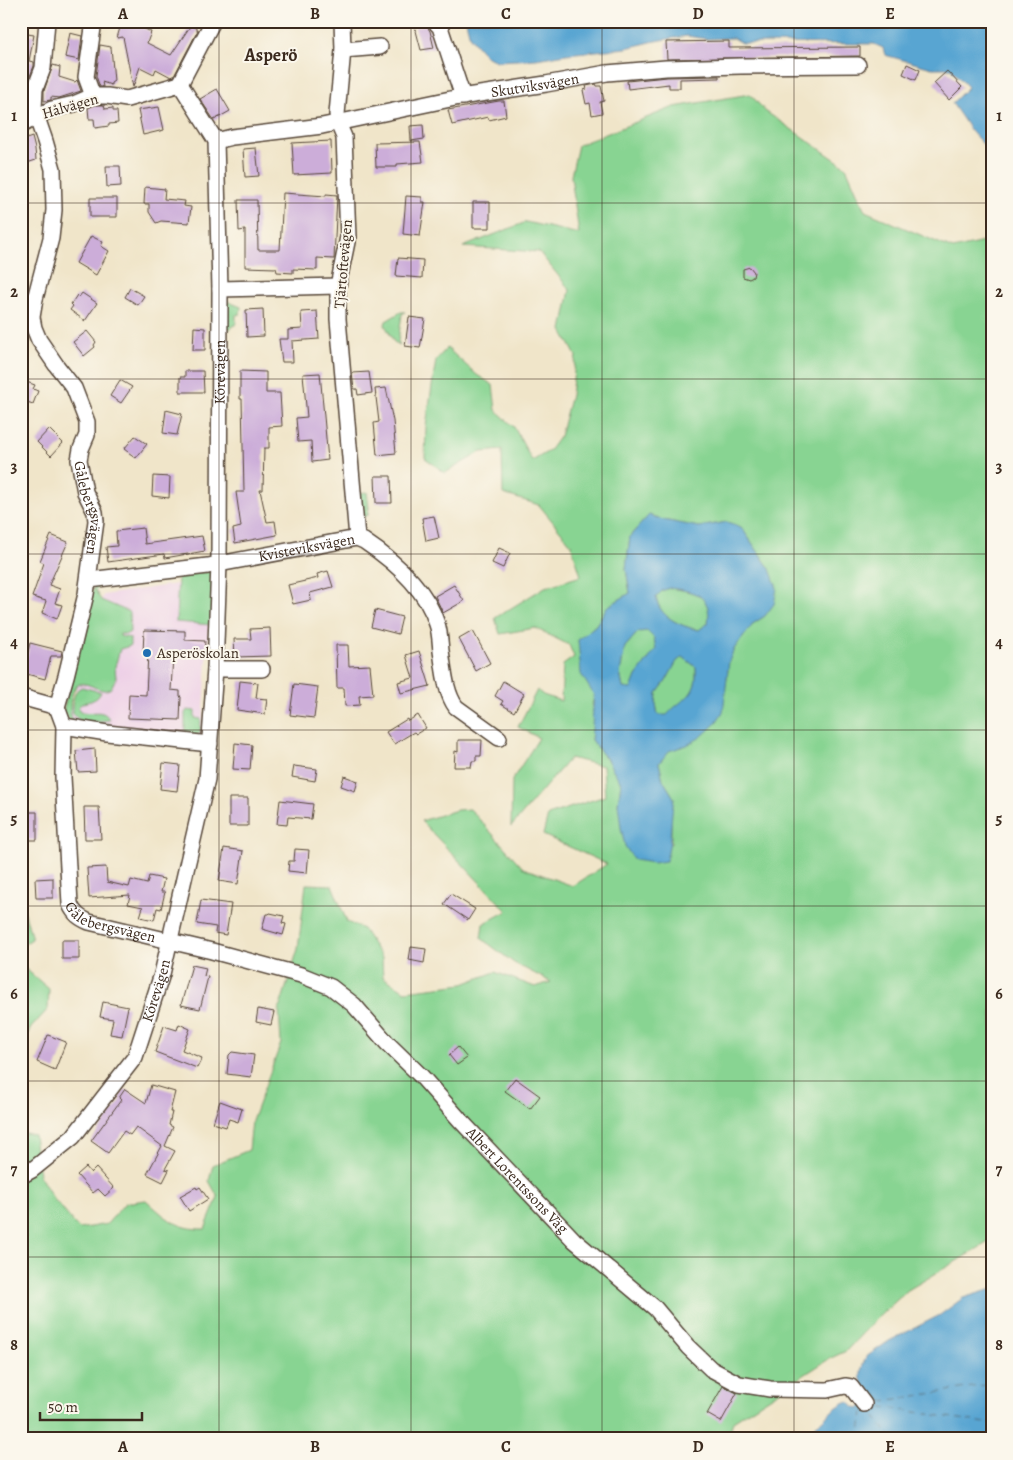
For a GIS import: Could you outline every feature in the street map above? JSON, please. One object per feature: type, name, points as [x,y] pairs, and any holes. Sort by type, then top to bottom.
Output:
[{"type":"street","name":"Gålebergsvägen","points":[[47,21],[42,68],[35,89],[34,108],[46,141],[53,169],[54,210],[51,238],[32,317],[39,340],[74,388],[87,422],[87,435],[81,449],[80,460],[84,492],[95,512],[96,521],[89,580],[57,708],[64,726],[63,777],[70,904],[72,910],[89,922],[170,942]]},
{"type":"street","points":[[93,96],[86,77],[94,21]]},
{"type":"street","points":[[213,21],[180,84],[216,142]]},
{"type":"street","name":"Tjärtoftevägen","points":[[342,21],[343,50],[337,114],[338,123],[344,137],[348,237],[338,286],[344,393],[357,538]]},
{"type":"street","points":[[434,21],[440,27],[462,97]]},
{"type":"street","points":[[343,50],[380,47]]},
{"type":"street","name":"Skutviksvägen","points":[[216,142],[232,137],[338,123],[462,97],[617,72],[666,68],[858,64]]},
{"type":"street","name":"Hålvägen","points":[[21,125],[52,109],[74,104],[93,96],[127,98],[180,84]]},
{"type":"street","name":"Körevägen","points":[[21,1176],[32,1170],[73,1137],[136,1057],[170,942],[207,780],[215,669],[218,564],[220,289],[216,142]]},
{"type":"street","points":[[220,289],[338,286]]},
{"type":"street","name":"Kvisteviksvägen","points":[[89,580],[218,564],[357,538],[364,540],[396,565],[422,594],[437,624],[443,664],[452,701],[462,712],[499,738]]},
{"type":"street","points":[[215,669],[262,669]]},
{"type":"street","points":[[21,697],[57,708]]},
{"type":"street","points":[[64,726],[107,733],[210,744]]},
{"type":"street","name":"Albert Lorentssons Väg","points":[[170,942],[212,951],[301,975],[322,982],[341,993],[574,1240],[655,1308],[688,1347],[715,1372],[739,1384],[770,1389],[826,1390],[845,1386],[851,1387],[864,1404]]},
{"type":"shaded area","name":"Asperöskolan","points":[[212,579],[202,739],[72,726],[70,711],[103,595]]},
{"type":"green space","points":[[750,94],[765,111],[846,167],[865,211],[953,249],[992,240],[992,1240],[908,1290],[876,1319],[846,1351],[829,1359],[733,1421],[728,1439],[21,1439],[21,1132],[34,1135],[39,1175],[53,1198],[79,1229],[107,1224],[125,1203],[146,1200],[179,1225],[195,1229],[205,1229],[218,1197],[209,1181],[213,1165],[249,1150],[252,1121],[281,1043],[279,1010],[298,949],[306,884],[332,885],[347,922],[363,929],[382,958],[383,977],[405,991],[463,984],[495,972],[535,987],[551,982],[514,963],[481,938],[483,924],[507,911],[421,821],[457,810],[470,809],[523,868],[573,886],[607,864],[543,835],[548,815],[605,796],[603,766],[570,758],[511,827],[512,780],[539,738],[518,727],[537,690],[543,695],[561,701],[563,665],[574,657],[569,645],[535,628],[500,634],[495,618],[545,587],[581,576],[571,544],[539,505],[503,494],[502,450],[481,452],[445,473],[425,458],[426,426],[436,360],[447,348],[477,375],[493,385],[496,410],[514,427],[532,461],[549,451],[560,436],[571,395],[576,356],[562,330],[570,290],[539,252],[463,247],[526,222],[579,234],[571,176],[578,145],[674,107]],"holes":[[[649,515],[663,520],[699,527],[727,522],[741,527],[770,569],[765,616],[754,623],[734,649],[729,661],[726,685],[687,745],[669,750],[659,763],[663,780],[674,798],[671,811],[671,844],[618,804],[621,783],[606,758],[591,740],[594,721],[592,706],[594,695],[578,640],[596,625],[607,607],[630,593],[626,569],[630,536]]]},
{"type":"green space","points":[[224,300],[241,307],[240,314],[236,315],[236,324],[230,329],[224,329]]},
{"type":"green space","points":[[401,312],[405,312],[402,314],[398,341],[400,345],[394,342],[385,325],[386,321]]},
{"type":"green space","points":[[367,492],[368,515],[362,518],[357,493]]},
{"type":"green space","points":[[214,571],[212,625],[176,622],[178,575]]},
{"type":"green space","points":[[104,583],[95,590],[101,600],[129,612],[130,632],[120,634],[120,636],[130,638],[130,646],[120,649],[115,667],[116,678],[111,688],[103,690],[84,684],[77,686],[71,700],[71,717],[73,720],[110,724],[110,728],[83,725],[71,721],[63,711],[94,586]]},
{"type":"green space","points":[[669,588],[693,593],[704,600],[709,613],[708,623],[699,630],[678,623],[666,615],[661,610],[656,597],[662,591]]},
{"type":"green space","points":[[647,631],[654,638],[656,649],[636,676],[631,690],[623,688],[620,673],[625,647],[638,632]]},
{"type":"green space","points":[[683,657],[696,667],[695,685],[688,696],[667,716],[658,715],[657,693],[677,660]]},
{"type":"green space","points":[[82,687],[101,692],[93,700],[78,707],[80,712],[101,713],[110,720],[89,721],[74,715],[72,709],[75,693]]},
{"type":"green space","points":[[187,710],[195,711],[195,718],[201,719],[200,733],[197,735],[185,734],[185,713]]},
{"type":"green space","points":[[21,899],[32,939],[21,946]]},
{"type":"green space","points":[[21,965],[49,989],[48,1009],[31,1028],[21,1046]]},
{"type":"water","points":[[466,21],[992,21],[992,154],[971,131],[952,103],[968,87],[950,68],[932,68],[885,55],[883,48],[874,44],[741,43],[733,38],[707,39],[687,36],[626,48],[536,59],[497,61],[487,57],[470,37]]},
{"type":"water","points":[[649,515],[663,520],[699,527],[727,522],[741,527],[770,569],[777,588],[774,604],[765,616],[754,623],[734,649],[729,661],[723,712],[715,724],[701,737],[687,745],[669,751],[659,763],[663,780],[674,798],[666,861],[653,863],[634,860],[625,846],[618,804],[621,783],[606,758],[591,740],[594,695],[581,674],[578,640],[596,625],[607,607],[630,593],[626,569],[630,536]],"holes":[[[669,588],[693,593],[704,600],[709,613],[708,623],[699,630],[678,623],[666,615],[661,610],[656,597],[662,591]],[[647,631],[654,638],[656,649],[636,676],[631,689],[623,688],[620,673],[625,647],[638,632]],[[683,657],[696,667],[695,685],[688,696],[667,715],[658,715],[657,693],[677,661]]]},
{"type":"water","points":[[992,1289],[992,1439],[802,1439],[831,1412],[844,1403],[849,1401],[854,1407],[859,1408],[869,1399],[869,1395],[861,1381],[862,1368],[866,1357],[889,1341],[940,1315],[963,1298]]},
{"type":"building","points":[[122,21],[129,21],[151,32],[147,43],[171,55],[191,25],[198,30],[174,76],[171,77],[156,69],[154,74],[140,67],[133,87],[123,37],[117,38]]},
{"type":"building","points":[[426,25],[430,31],[434,48],[421,50],[415,27]]},
{"type":"building","points":[[21,33],[34,35],[29,61],[34,62],[34,66],[26,86],[25,98],[21,98]]},
{"type":"building","points":[[70,33],[82,36],[79,60],[65,57]]},
{"type":"building","points":[[729,41],[729,48],[860,47],[860,56],[667,59],[666,42]]},
{"type":"building","points":[[100,45],[111,47],[114,81],[111,85],[102,82],[103,87],[100,87],[96,76]]},
{"type":"building","points":[[907,64],[920,70],[916,80],[903,74]]},
{"type":"building","points":[[53,65],[60,67],[59,77],[75,82],[77,80],[81,91],[59,98],[51,97],[51,100],[44,101],[44,91]]},
{"type":"building","points":[[947,71],[962,87],[949,100],[934,83]]},
{"type":"building","points":[[719,76],[719,78],[680,79],[680,88],[669,88],[669,84],[628,89],[627,81],[667,77]]},
{"type":"building","points":[[596,84],[601,86],[604,101],[600,102],[602,113],[592,115],[590,103],[586,104],[583,90],[587,89],[586,86]]},
{"type":"building","points":[[217,89],[230,111],[214,120],[200,99]]},
{"type":"building","points":[[504,101],[506,116],[489,120],[488,117],[452,125],[448,110]]},
{"type":"building","points":[[95,105],[104,105],[105,109],[113,108],[113,111],[117,111],[118,123],[95,128],[94,119],[89,119],[88,108]]},
{"type":"building","points":[[159,107],[164,130],[143,135],[138,110]]},
{"type":"building","points":[[423,125],[424,139],[411,141],[410,126]]},
{"type":"building","points":[[32,137],[36,160],[21,165],[21,141]]},
{"type":"building","points":[[331,141],[332,173],[294,175],[292,143]]},
{"type":"building","points":[[420,142],[423,162],[397,164],[397,167],[376,167],[375,143]]},
{"type":"building","points":[[256,148],[259,176],[245,177],[243,149]]},
{"type":"building","points":[[106,166],[120,166],[121,186],[107,187]]},
{"type":"building","points":[[145,187],[165,189],[164,199],[185,201],[184,206],[191,207],[189,223],[161,221],[156,223],[149,212],[149,204],[144,204]]},
{"type":"building","points":[[283,193],[337,195],[334,259],[317,258],[317,270],[293,269],[293,273],[277,272],[276,268],[245,267],[245,230],[239,231],[238,200],[257,200],[258,250],[280,250]]},
{"type":"building","points":[[406,196],[422,197],[422,202],[425,202],[420,236],[403,234]]},
{"type":"building","points":[[90,198],[117,198],[117,217],[90,217]]},
{"type":"building","points":[[473,202],[490,202],[490,228],[473,228]]},
{"type":"building","points":[[91,236],[103,242],[101,246],[109,251],[96,275],[76,263]]},
{"type":"building","points":[[398,258],[423,260],[422,278],[396,276]]},
{"type":"building","points":[[750,267],[754,272],[753,277],[749,279],[743,277],[743,269]]},
{"type":"building","points":[[130,288],[144,296],[138,305],[125,297]]},
{"type":"building","points":[[82,293],[97,303],[85,321],[70,310],[73,306],[71,304],[77,295],[79,297]]},
{"type":"building","points":[[263,309],[264,336],[247,337],[246,310]]},
{"type":"building","points":[[317,311],[319,339],[292,341],[293,362],[282,362],[279,339],[288,339],[288,330],[302,329],[301,312]]},
{"type":"building","points":[[409,317],[425,319],[420,348],[405,346]]},
{"type":"building","points":[[194,327],[205,328],[205,350],[193,350]]},
{"type":"building","points":[[87,331],[96,342],[95,347],[84,356],[73,342]]},
{"type":"building","points":[[185,371],[203,371],[204,392],[180,392],[180,377],[185,377]]},
{"type":"building","points":[[240,371],[266,372],[266,393],[280,393],[282,426],[269,427],[269,448],[264,448],[263,490],[260,490],[267,522],[275,521],[277,535],[235,543],[233,529],[241,527],[236,492],[244,492]]},
{"type":"building","points":[[369,372],[372,393],[358,395],[357,389],[354,389],[352,373]]},
{"type":"building","points":[[320,373],[328,460],[312,462],[311,441],[298,442],[296,418],[307,417],[303,374]]},
{"type":"building","points":[[21,380],[35,385],[33,389],[38,391],[33,404],[21,400]]},
{"type":"building","points":[[120,380],[132,387],[121,403],[110,396]]},
{"type":"building","points":[[386,388],[393,421],[396,453],[377,455],[374,423],[379,422],[375,389]]},
{"type":"building","points":[[166,410],[182,414],[177,435],[163,433]]},
{"type":"building","points":[[49,429],[63,443],[51,456],[37,442]]},
{"type":"building","points":[[135,436],[147,444],[136,458],[124,449]]},
{"type":"building","points":[[153,476],[170,477],[169,498],[152,496]]},
{"type":"building","points":[[375,476],[391,476],[392,503],[376,503]]},
{"type":"building","points":[[434,516],[439,538],[426,541],[422,518]]},
{"type":"building","points":[[143,528],[145,544],[202,536],[205,551],[165,558],[164,554],[108,562],[106,547],[117,546],[116,531]]},
{"type":"building","points":[[51,535],[68,542],[49,585],[60,589],[55,603],[62,605],[57,619],[42,613],[46,601],[32,597],[44,563],[40,561]]},
{"type":"building","points":[[499,548],[510,553],[503,568],[492,563]]},
{"type":"building","points":[[328,571],[333,587],[310,593],[311,600],[293,604],[288,585],[318,578],[317,574]]},
{"type":"building","points":[[454,585],[464,601],[443,613],[435,596]]},
{"type":"building","points":[[375,610],[402,617],[398,634],[371,627]]},
{"type":"building","points":[[270,628],[271,656],[235,657],[234,639],[251,639],[250,629]]},
{"type":"building","points":[[144,630],[185,631],[185,640],[205,641],[204,656],[173,655],[171,690],[180,691],[180,720],[128,718],[129,694],[146,695],[148,653],[143,653]]},
{"type":"building","points":[[473,631],[490,663],[476,671],[459,639]]},
{"type":"building","points":[[30,643],[62,651],[61,656],[51,656],[45,679],[23,673]]},
{"type":"building","points":[[336,645],[348,645],[349,666],[370,665],[373,695],[359,696],[360,705],[345,706],[344,688],[337,688]]},
{"type":"building","points":[[419,651],[430,686],[401,693],[398,682],[413,678],[406,655]]},
{"type":"building","points":[[240,681],[258,683],[256,698],[267,699],[265,714],[237,710]]},
{"type":"building","points":[[503,681],[524,694],[514,712],[501,704],[503,701],[495,696]]},
{"type":"building","points":[[294,684],[318,687],[314,718],[290,715]]},
{"type":"building","points":[[418,715],[426,728],[416,734],[414,732],[394,744],[386,732],[407,719],[408,721]]},
{"type":"building","points":[[458,740],[482,740],[481,756],[476,756],[476,761],[472,761],[471,767],[454,767],[455,751],[458,752]]},
{"type":"building","points":[[235,743],[252,745],[250,770],[233,769]]},
{"type":"building","points":[[95,749],[96,771],[78,772],[76,751]]},
{"type":"building","points":[[163,763],[180,765],[177,791],[160,789]]},
{"type":"building","points":[[294,766],[317,769],[315,781],[292,777]]},
{"type":"building","points":[[344,776],[358,781],[355,791],[341,786]]},
{"type":"building","points":[[229,798],[248,798],[248,826],[229,826]]},
{"type":"building","points":[[280,800],[313,804],[311,819],[288,817],[287,825],[277,824]]},
{"type":"building","points":[[84,807],[99,807],[101,839],[85,839]]},
{"type":"building","points":[[21,812],[37,812],[37,840],[21,840]]},
{"type":"building","points":[[224,848],[243,851],[238,884],[219,881]]},
{"type":"building","points":[[295,849],[309,850],[307,873],[288,871],[289,861],[294,861]]},
{"type":"building","points":[[106,867],[107,882],[129,887],[131,880],[147,884],[149,876],[164,879],[161,892],[165,892],[161,909],[157,908],[154,920],[140,917],[143,907],[128,904],[130,895],[89,898],[87,868]]},
{"type":"building","points":[[53,878],[53,898],[36,898],[35,879]]},
{"type":"building","points":[[451,894],[475,909],[468,920],[444,904]]},
{"type":"building","points":[[201,900],[231,904],[226,935],[215,933],[216,927],[197,924]]},
{"type":"building","points":[[266,914],[284,916],[282,923],[286,924],[283,935],[262,929]]},
{"type":"building","points":[[62,940],[79,940],[79,959],[62,959]]},
{"type":"building","points":[[411,947],[426,949],[424,963],[409,960]]},
{"type":"building","points":[[192,965],[206,968],[204,976],[208,977],[200,1009],[181,1005]]},
{"type":"building","points":[[103,1002],[128,1007],[122,1036],[110,1034],[113,1019],[100,1017]]},
{"type":"building","points":[[258,1009],[274,1012],[271,1025],[256,1022]]},
{"type":"building","points":[[179,1024],[190,1029],[182,1050],[202,1058],[197,1068],[155,1052],[164,1026],[177,1030]]},
{"type":"building","points":[[48,1035],[66,1042],[55,1070],[37,1062]]},
{"type":"building","points":[[458,1047],[467,1058],[457,1065],[449,1055]]},
{"type":"building","points":[[232,1052],[254,1055],[251,1077],[227,1074],[229,1055]]},
{"type":"building","points":[[515,1078],[540,1096],[530,1109],[505,1091]]},
{"type":"building","points":[[151,1085],[175,1092],[169,1125],[173,1127],[165,1146],[175,1151],[165,1169],[169,1170],[163,1182],[147,1174],[162,1146],[136,1127],[130,1135],[124,1131],[108,1153],[91,1141],[121,1100],[119,1098],[125,1089],[146,1103]]},
{"type":"building","points":[[220,1101],[242,1109],[238,1122],[229,1119],[226,1127],[213,1123]]},
{"type":"building","points":[[86,1167],[91,1173],[96,1168],[114,1188],[105,1196],[98,1189],[93,1193],[77,1175]]},
{"type":"building","points":[[196,1187],[197,1189],[200,1187],[208,1199],[189,1211],[180,1196]]},
{"type":"building","points":[[723,1386],[737,1393],[721,1422],[707,1414]]},
{"type":"ferry route","points":[[871,1403],[992,1384]]},
{"type":"ferry route","points":[[870,1405],[992,1424]]},
{"type":"ferry route","points":[[868,1408],[892,1439]]},
{"type":"ferry route","points":[[859,1439],[863,1412]]},
{"type":"place","name":"Asperöskolan","points":[[147,653]]},
{"type":"district","name":"Asperö","points":[[271,55]]}]
